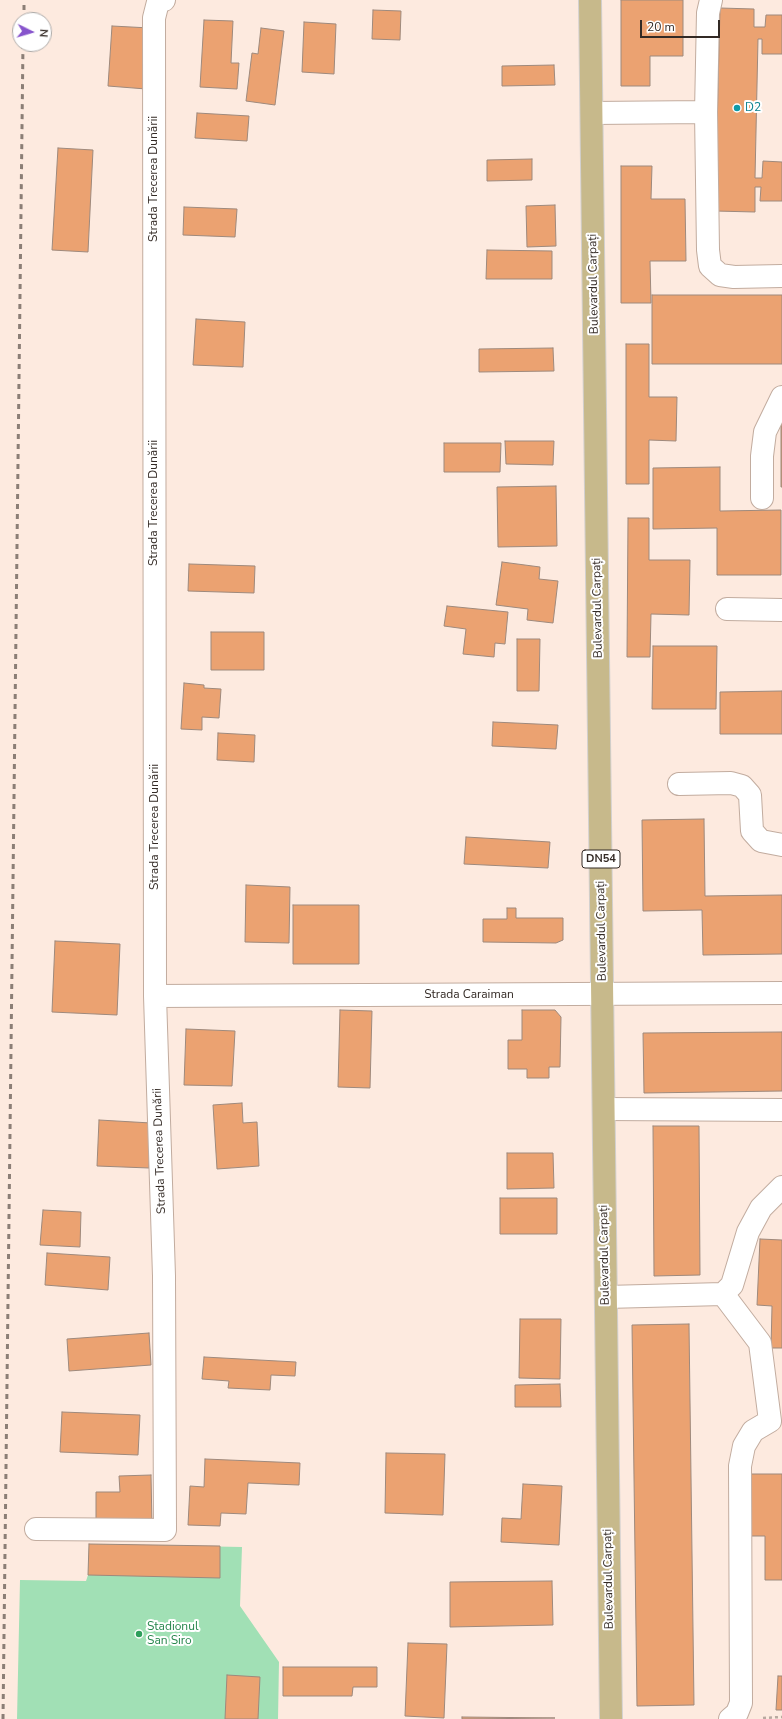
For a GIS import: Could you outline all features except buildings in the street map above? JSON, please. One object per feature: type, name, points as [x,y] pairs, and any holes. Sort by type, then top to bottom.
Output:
[{"type":"main road","name":"Bulevardul Carpați","points":[[590,0],[611,1719]]},
{"type":"street","name":"Strada Trecerea Dunării","points":[[36,1529],[165,1530],[164,1276],[155,996],[154,18],[158,2],[164,0]]},
{"type":"street","points":[[711,0],[708,13],[706,112],[708,250],[710,266],[720,275],[734,277],[782,276]]},
{"type":"street","points":[[592,113],[706,112]]},
{"type":"street","points":[[762,498],[762,456],[765,432],[782,397]]},
{"type":"street","points":[[727,609],[782,610]]},
{"type":"street","points":[[679,784],[730,784],[742,786],[750,795],[752,831],[761,841],[782,845]]},
{"type":"street","name":"Strada Caraiman","points":[[155,996],[782,993]]},
{"type":"street","points":[[604,1109],[782,1110]]},
{"type":"street","points":[[606,1297],[723,1294],[732,1285],[748,1232],[761,1208],[782,1188]]},
{"type":"street","points":[[723,1294],[760,1343],[770,1421],[753,1431],[744,1446],[740,1466],[741,1704],[737,1714],[730,1719]]},
{"type":"green space","name":"Stadionul San Siro","points":[[89,1544],[242,1547],[240,1606],[279,1662],[278,1719],[17,1719],[20,1580],[86,1581],[88,1575]]},
{"type":"railway","points":[[24,0],[24,12]]},
{"type":"railway","points":[[3,1719],[23,52]]},
{"type":"place","name":"D2","points":[[737,108]]},
{"type":"place","name":"Stadionul San Siro","points":[[139,1634]]}]
